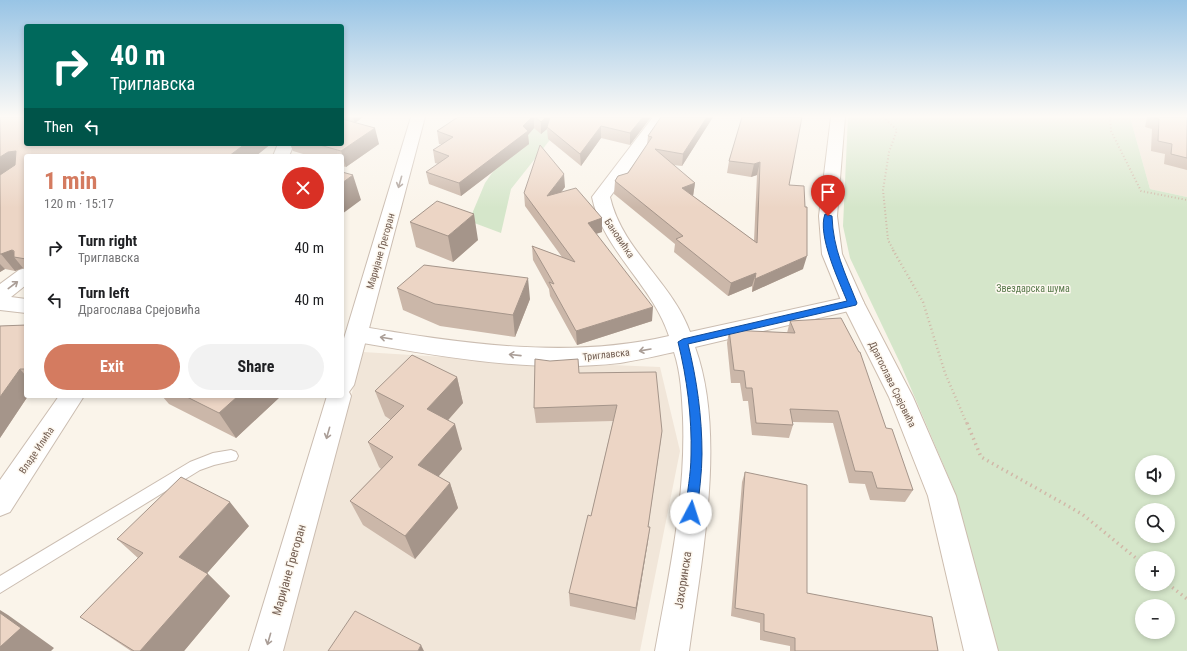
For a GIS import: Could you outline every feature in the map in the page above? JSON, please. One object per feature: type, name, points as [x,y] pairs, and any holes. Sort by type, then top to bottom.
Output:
[{"type":"street","name":"Маријане Грегоран","points":[[344,377],[409,147]]},
{"type":"street","name":"Бановићка","points":[[638,147],[603,193],[601,203],[603,211],[614,231],[667,306],[683,342]]},
{"type":"street","name":"Драгослава Срејовића","points":[[835,147],[828,216],[828,231],[837,266],[853,303],[901,397],[935,477],[942,496],[981,651]]},
{"type":"street","points":[[0,295],[24,277]]},
{"type":"street","points":[[0,303],[24,306]]},
{"type":"street","name":"Триглавска","points":[[356,334],[457,349],[521,356],[553,357],[614,355],[683,342],[853,303]]},
{"type":"street","name":"Јахоринска","points":[[672,651],[689,541],[697,456],[694,400],[689,366],[683,342]]},
{"type":"street","name":"Владе Илића","points":[[0,504],[71,398]]},
{"type":"street","name":"Маријане Грегоран","points":[[266,651],[338,398]]},
{"type":"lane","points":[[0,585],[195,466],[213,459],[231,456]]},
{"type":"path","points":[[891,147],[883,190],[888,240],[923,302],[945,373],[981,457],[1082,514],[1135,557]]},
{"type":"path","points":[[1119,147],[1141,191],[1187,200]]},
{"type":"path","points":[[1175,590],[1187,599]]},
{"type":"shaded area","points":[[1138,147],[1187,147],[1187,197],[1150,189]]},
{"type":"shaded area","points":[[363,352],[492,360],[660,367],[680,451],[640,651],[282,651]]},
{"type":"green space","points":[[510,147],[544,147],[511,189],[501,233],[469,221],[485,183]]},
{"type":"green space","name":"Звездарска шума","points":[[847,147],[1138,147],[1150,189],[1187,197],[1187,651],[996,651],[952,485],[901,365],[850,258],[843,226]]},
{"type":"building","points":[[0,147],[240,147],[232,154],[24,154],[24,259],[14,257],[14,251],[12,250],[0,254],[0,175],[15,165],[16,151],[8,152],[0,157]]},
{"type":"building","points":[[328,147],[346,147],[341,151]]},
{"type":"building","points":[[437,147],[506,147],[459,183],[426,172],[449,156],[433,150]]},
{"type":"building","points":[[539,147],[542,147],[564,174],[547,196],[576,188],[602,218],[588,223],[653,307],[576,331],[549,282],[554,284],[532,246],[575,262],[524,193]]},
{"type":"building","points":[[572,147],[585,147],[580,154]]},
{"type":"building","points":[[645,147],[687,147],[683,154],[655,149],[695,183],[682,188],[757,243],[760,162],[754,164],[729,161],[733,147],[796,147],[789,185],[804,186],[805,207],[807,207],[807,256],[755,279],[756,273],[731,283],[676,239],[683,236],[615,181],[618,176],[628,173]]},
{"type":"building","points":[[1172,147],[1187,147],[1187,158],[1171,154]]},
{"type":"building","points":[[344,173],[353,175],[344,182]]},
{"type":"building","points":[[437,201],[474,214],[448,236],[410,222]]},
{"type":"building","points":[[424,265],[528,278],[513,315],[435,304],[397,288]]},
{"type":"building","points":[[841,318],[860,352],[886,428],[892,429],[913,490],[877,488],[872,472],[855,471],[838,411],[790,409],[793,425],[756,423],[752,388],[746,388],[744,371],[734,370],[729,330],[795,333],[790,321]]},
{"type":"building","points":[[24,325],[24,369],[20,369],[0,397],[0,326]]},
{"type":"building","points":[[412,355],[457,377],[427,409],[455,424],[418,465],[450,483],[405,536],[350,501],[393,457],[368,442],[404,406],[375,391]]},
{"type":"building","points":[[535,359],[550,361],[578,359],[579,373],[656,372],[662,431],[648,527],[650,527],[636,608],[569,593],[588,515],[591,516],[617,405],[534,408]]},
{"type":"building","points":[[189,398],[236,398],[219,413]]},
{"type":"building","points":[[745,472],[807,485],[807,593],[932,617],[938,651],[795,651],[795,638],[764,631],[764,614],[735,608]]},
{"type":"building","points":[[181,477],[230,502],[179,557],[208,574],[140,651],[134,651],[80,617],[143,553],[117,539]]},
{"type":"building","points":[[355,611],[421,645],[418,651],[328,651]]},
{"type":"building","points":[[0,613],[21,628],[0,647]]},
{"type":"route","points":[[691,513],[697,456],[696,428],[689,366],[683,342],[702,339],[853,303],[832,254],[828,231],[828,216]]}]
